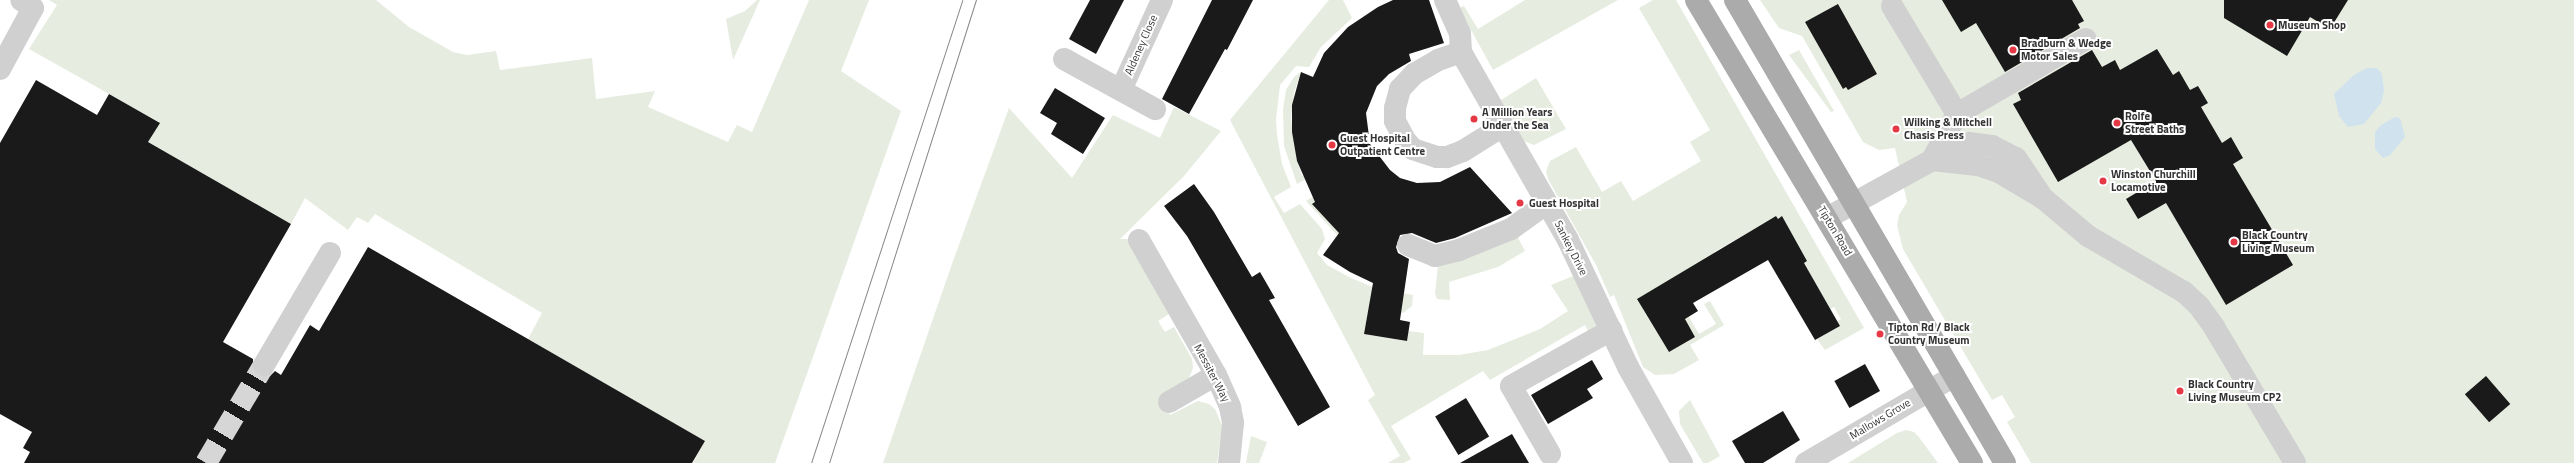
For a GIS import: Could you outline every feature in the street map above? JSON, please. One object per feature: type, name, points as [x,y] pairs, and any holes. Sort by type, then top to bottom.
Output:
[{"type":"main road","name":"Tipton Road","points":[[1696,0],[1972,463]]},
{"type":"main road","points":[[1742,6],[1852,204],[2005,463]]},
{"type":"street","points":[[0,69],[33,8],[21,0]]},
{"type":"street","name":"Aldeney Close","points":[[1121,90],[1162,0]]},
{"type":"street","points":[[1445,0],[1460,33],[1461,52],[1503,126],[1447,157],[1413,150],[1402,136],[1395,121],[1395,108],[1400,89],[1414,74],[1438,60],[1461,52]]},
{"type":"street","points":[[1892,6],[1957,114]]},
{"type":"street","points":[[1827,218],[1932,160],[1957,114],[2086,39]]},
{"type":"street","name":"Aldeney Close","points":[[1064,59],[1155,109]]},
{"type":"street","name":"Sankey Drive","points":[[1503,126],[1580,262],[1628,367],[1682,463]]},
{"type":"street","points":[[1932,160],[1978,165],[1997,171],[2044,199],[2088,236],[2174,284],[2199,306],[2295,463]]},
{"type":"street","points":[[1408,245],[1435,256],[1478,244],[1511,229],[1547,203]]},
{"type":"street","name":"Messiter Way","points":[[1139,240],[1216,375],[1230,407],[1233,423],[1228,463]]},
{"type":"street","points":[[264,365],[330,252]]},
{"type":"street","points":[[1550,454],[1511,386],[1611,330]]},
{"type":"street","points":[[1169,402],[1216,375]]},
{"type":"street","name":"Mallows Grove","points":[[1806,463],[1954,376]]},
{"type":"shaded area","points":[[49,0],[376,0],[409,27],[453,52],[467,55],[496,51],[500,70],[592,58],[596,99],[655,91],[648,107],[728,142],[737,125],[752,132],[809,0],[869,0],[841,71],[901,111],[775,463],[693,463],[705,441],[528,339],[542,313],[375,214],[368,223],[357,217],[348,230],[305,198],[291,224],[148,142],[159,122],[29,49],[57,5]]},
{"type":"shaded area","points":[[757,0],[760,0],[733,60],[726,19],[745,11]]},
{"type":"shaded area","points":[[1329,0],[1343,0],[1352,18],[1321,47],[1309,67],[1296,66],[1280,85],[1276,119],[1277,135],[1282,164],[1291,187],[1274,197],[1284,213],[1300,204],[1322,229],[1325,239],[1317,253],[1327,265],[1349,277],[1375,288],[1413,295],[1412,306],[1403,313],[1369,307],[1364,334],[1406,341],[1408,331],[1424,333],[1423,355],[1459,355],[1488,350],[1540,329],[1568,311],[1551,285],[1573,276],[1576,279],[1597,325],[1588,331],[1585,325],[1490,380],[1483,371],[1391,426],[1411,459],[1404,463],[1388,463],[1400,456],[1368,400],[1375,395],[1230,120]]},
{"type":"shaded area","points":[[1525,0],[1618,0],[1493,70],[1459,8],[1464,6],[1478,29]]},
{"type":"shaded area","points":[[1653,0],[1676,0],[1864,328],[1825,350],[1817,339],[1840,326],[1837,321],[1841,319],[1834,307],[1830,309],[1804,263],[1807,261],[1781,217],[1778,219],[1776,216],[1714,252],[1723,268],[1642,308],[1669,352],[1695,337],[1685,319],[1689,317],[1699,334],[1716,324],[1704,304],[1710,301],[1724,325],[1690,345],[1699,360],[1674,374],[1655,375],[1643,367],[1614,295],[1610,297],[1596,265],[1548,179],[1546,171],[1550,161],[1576,147],[1602,192],[1621,181],[1633,201],[1701,161],[1690,142],[1710,130],[1639,8]]},
{"type":"shaded area","points":[[1760,0],[2574,0],[2574,463],[2031,463],[2007,422],[2015,417],[2002,395],[1992,400],[1903,249],[1897,225],[1899,215],[1907,202],[1895,148],[1879,150],[1863,142],[1802,36],[1779,28]]},
{"type":"shaded area","points":[[1799,50],[1834,111],[1831,112],[1789,55]]},
{"type":"shaded area","points":[[1301,72],[1294,93],[1291,118],[1297,161],[1302,176],[1307,174],[1340,232],[1337,235],[1306,201],[1316,195],[1306,179],[1297,184],[1284,146],[1283,109],[1286,90],[1294,77]]},
{"type":"shaded area","points":[[1536,78],[1566,129],[1534,145],[1524,141],[1501,100]]},
{"type":"shaded area","points":[[1174,107],[1221,131],[1184,176],[1120,239],[1128,239],[1169,314],[1158,321],[1165,332],[1174,327],[1192,359],[1193,368],[1189,378],[1160,397],[1170,415],[1198,401],[1209,404],[1215,409],[1222,426],[1217,463],[883,463],[953,261],[1009,108],[1072,178],[1113,115],[1160,138]]},
{"type":"shaded area","points":[[1517,236],[1525,251],[1498,267],[1449,282],[1450,300],[1437,299],[1435,294],[1438,265],[1498,246]]},
{"type":"shaded area","points":[[1690,400],[1720,456],[1708,463],[1703,463],[1680,424],[1679,411]]},
{"type":"shaded area","points":[[1906,430],[1914,432],[1918,436],[1938,463],[1848,463],[1897,433]]},
{"type":"shaded area","points":[[1251,436],[1267,442],[1259,463],[1246,463]]},
{"type":"water","points":[[2367,68],[2377,68],[2382,74],[2384,91],[2381,103],[2364,124],[2348,127],[2339,116],[2334,94],[2354,75]]},
{"type":"water","points":[[2395,117],[2400,118],[2405,137],[2390,155],[2383,158],[2375,149],[2375,132],[2381,125]]},
{"type":"building","points":[[1090,0],[1124,0],[1096,54],[1069,39]]},
{"type":"building","points":[[1212,0],[1253,0],[1227,50],[1225,49],[1189,114],[1162,99]]},
{"type":"building","name":"Guest Hospital Outpatient Centre","points":[[1393,0],[1429,0],[1444,43],[1409,54],[1411,61],[1389,74],[1377,86],[1366,113],[1370,144],[1390,170],[1400,178],[1417,183],[1440,182],[1470,167],[1512,213],[1455,238],[1436,243],[1412,233],[1400,235],[1396,247],[1398,253],[1409,259],[1400,320],[1410,322],[1407,341],[1364,334],[1373,283],[1350,272],[1323,255],[1339,233],[1312,204],[1315,202],[1297,161],[1292,132],[1292,105],[1301,72],[1313,77],[1324,53],[1348,27],[1378,7]]},
{"type":"building","name":"Bradburn & Wedge Motor Sales","points":[[1942,0],[2072,0],[2084,21],[2078,24],[2080,28],[2005,72],[1976,23],[1961,32]]},
{"type":"building","name":"Museum Shop","points":[[2224,0],[2348,0],[2330,29],[2310,17],[2287,56],[2224,18]]},
{"type":"building","points":[[1838,4],[1877,74],[1848,90],[1846,87],[1843,89],[1805,22]]},
{"type":"building","points":[[2157,49],[2173,75],[2179,71],[2190,90],[2198,86],[2208,103],[2201,107],[2222,143],[2231,137],[2243,158],[2233,164],[2293,265],[2226,305],[2166,203],[2138,219],[2126,199],[2156,181],[2131,140],[2058,182],[2013,104],[2021,100],[2018,93],[2092,50],[2102,67],[2115,60],[2120,70]]},
{"type":"building","points":[[36,80],[97,115],[109,94],[160,123],[148,142],[291,224],[223,342],[253,359],[253,371],[258,376],[270,376],[275,371],[281,375],[310,325],[319,331],[368,247],[705,441],[692,463],[24,463],[30,452],[23,448],[32,432],[0,414],[0,143]]},
{"type":"building","points":[[1055,88],[1105,118],[1083,154],[1051,134],[1057,123],[1040,113]]},
{"type":"building","points":[[1194,184],[1214,212],[1252,277],[1260,272],[1275,298],[1269,300],[1330,407],[1298,426],[1187,236],[1164,206]]},
{"type":"building","points":[[1776,216],[1778,219],[1782,216],[1807,261],[1804,263],[1840,326],[1815,340],[1768,260],[1693,303],[1698,311],[1685,319],[1695,337],[1669,352],[1637,299]]},
{"type":"building","points":[[1592,360],[1603,379],[1587,389],[1593,398],[1548,424],[1531,395]]},
{"type":"building","points":[[1865,364],[1880,391],[1849,408],[1834,381]]},
{"type":"building","points":[[2486,376],[2510,404],[2489,422],[2465,394]]},
{"type":"building","points":[[1466,398],[1489,437],[1458,455],[1435,417]]},
{"type":"building","points":[[1783,411],[1800,440],[1763,463],[1745,463],[1732,441]]},
{"type":"building","points":[[1512,434],[1529,463],[1460,463]]},
{"type":"tunnel","points":[[206,463],[264,365]]},
{"type":"tram line","points":[[811,463],[962,0]]},
{"type":"tram line","points":[[829,463],[976,0]]},
{"type":"place","name":"Museum Shop","points":[[2270,25]]},
{"type":"place","name":"Bradburn & Wedge Motor Sales","points":[[2013,50]]},
{"type":"place","name":"A Million Years Under the Sea","points":[[1474,119]]},
{"type":"place","name":"Rolfe Street Baths","points":[[2117,123]]},
{"type":"place","name":"Wilking & Mitchell Chasis Press","points":[[1896,129]]},
{"type":"place","name":"Guest Hospital Outpatient Centre","points":[[1332,145]]},
{"type":"place","name":"Winston Churchill Locamotive","points":[[2103,181]]},
{"type":"place","name":"Guest Hospital","points":[[1520,203]]},
{"type":"place","name":"Black Country Living Museum","points":[[2234,242]]},
{"type":"place","name":"Tipton Rd / Black Country Museum","points":[[1880,334]]},
{"type":"place","name":"Black Country Living Museum CP2","points":[[2180,391]]}]
